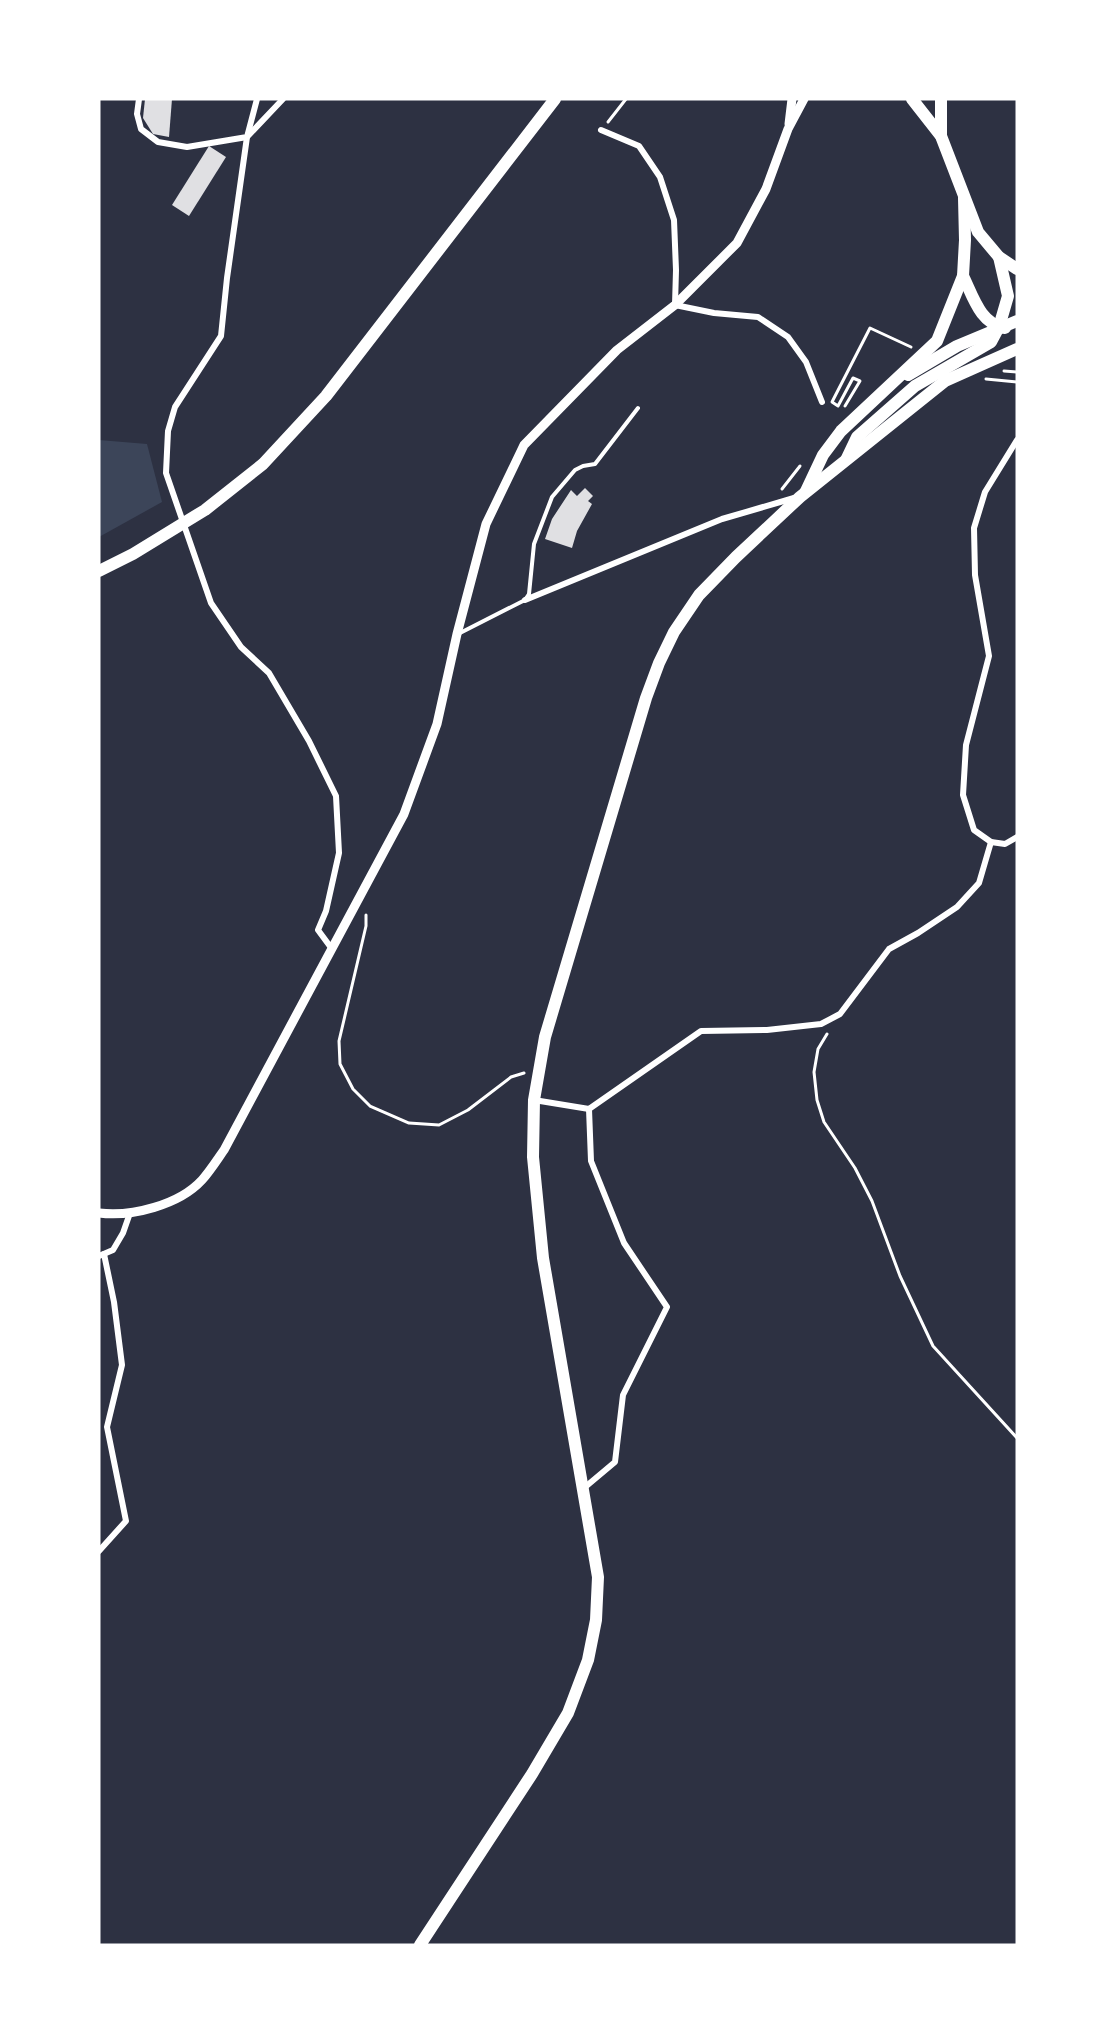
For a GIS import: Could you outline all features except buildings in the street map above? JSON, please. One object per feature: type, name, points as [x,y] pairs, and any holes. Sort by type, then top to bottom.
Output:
[{"type":"main road","points":[[99,571],[134,554],[205,510],[263,464],[326,396],[555,99]]},
{"type":"main road","points":[[912,99],[941,136],[978,232],[999,257],[1017,269]]},
{"type":"main road","points":[[941,99],[941,136]]},
{"type":"main road","points":[[803,495],[823,455],[841,431],[937,341],[963,276],[966,240],[964,198]]},
{"type":"main road","points":[[846,462],[856,437],[915,386],[991,342],[999,327],[1008,296],[999,257]]},
{"type":"main road","points":[[963,276],[983,317],[999,327],[1017,329]]},
{"type":"main road","points":[[887,388],[957,346],[1017,321]]},
{"type":"main road","points":[[420,1945],[532,1774],[568,1713],[588,1660],[596,1620],[598,1577],[543,1258],[533,1157],[534,1100],[545,1037],[646,698],[659,663],[674,632],[699,595],[803,495],[945,381],[1017,349]]},
{"type":"street","points":[[139,99],[137,114],[141,129],[158,142],[187,147],[247,137],[283,99]]},
{"type":"street","points":[[257,99],[247,137],[221,336],[175,407],[168,431],[166,473],[211,603],[241,647],[269,673],[309,741],[336,796],[339,853],[326,911],[318,930],[332,949]]},
{"type":"street","points":[[788,129],[792,99]]},
{"type":"street","points":[[99,1213],[130,1213],[172,1202],[201,1181],[224,1150],[404,814],[437,724],[457,634],[486,524],[524,445],[617,350],[675,305],[737,243],[766,189],[788,129],[804,99]]},
{"type":"street","points":[[602,130],[639,146],[660,177],[674,220],[675,305]]},
{"type":"street","points":[[675,305],[714,313],[758,316],[788,337],[806,362],[822,402]]},
{"type":"street","points":[[1017,440],[985,492],[974,528],[975,575],[989,656],[966,745],[963,795],[974,830],[991,842],[1005,844],[1017,837]]},
{"type":"street","points":[[525,600],[723,519],[803,495]]},
{"type":"street","points":[[534,1100],[589,1109],[701,1031],[767,1030],[821,1024],[840,1014],[889,949],[957,907],[979,883],[991,842]]},
{"type":"street","points":[[584,1488],[615,1462],[623,1395],[667,1307],[624,1244],[591,1161],[589,1109]]},
{"type":"street","points":[[99,1551],[126,1521],[107,1427],[122,1365],[114,1302],[101,1255],[113,1250],[123,1233],[130,1213]]},
{"type":"lane","points":[[457,634],[525,600],[529,594],[534,544],[552,497],[575,470],[594,464],[638,408]]},
{"type":"path","points":[[602,130],[626,99]]},
{"type":"path","points":[[841,412],[860,381],[853,378],[838,406],[832,402],[870,328],[910,347]]},
{"type":"path","points":[[987,380],[1017,382]]},
{"type":"path","points":[[768,506],[803,462]]},
{"type":"path","points":[[366,885],[366,926],[339,1041],[340,1064],[353,1089],[370,1106],[409,1123],[439,1125],[468,1110],[511,1077],[540,1068]]},
{"type":"path","points":[[840,1014],[818,1049],[814,1072],[817,1100],[824,1122],[855,1168],[872,1201],[900,1276],[933,1346],[1017,1438]]},
{"type":"shaded area","points":[[99,440],[147,444],[162,502],[99,537]]}]
